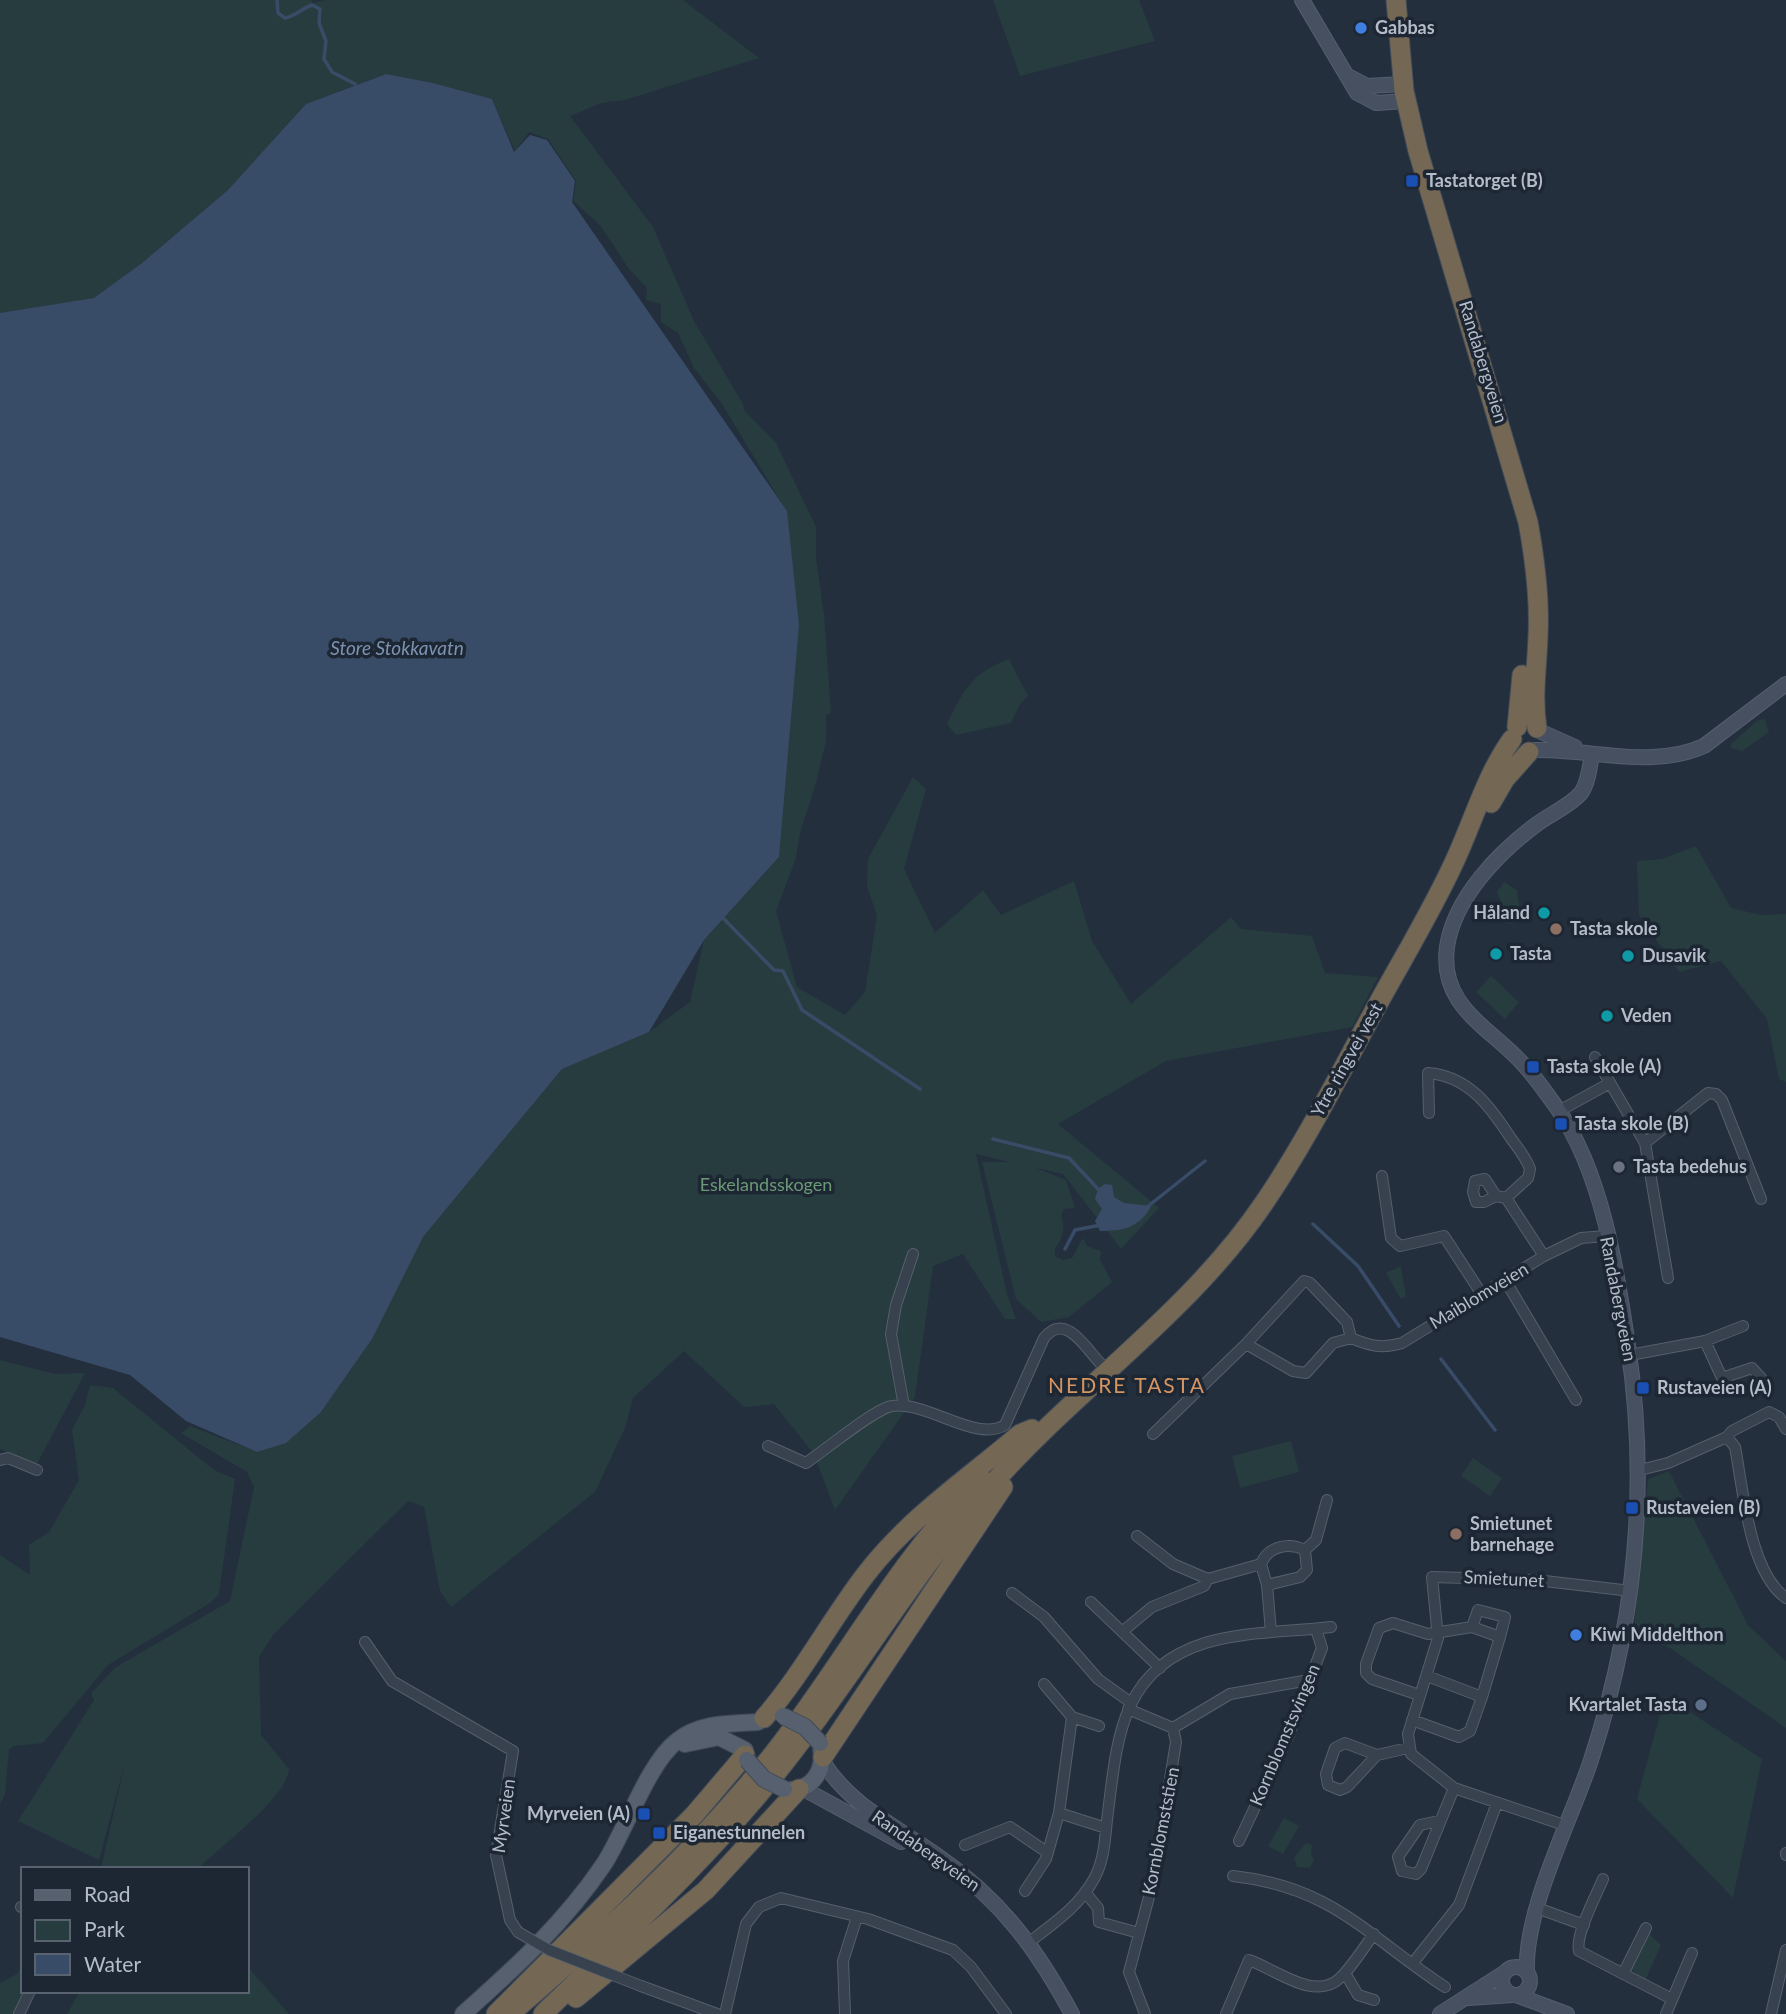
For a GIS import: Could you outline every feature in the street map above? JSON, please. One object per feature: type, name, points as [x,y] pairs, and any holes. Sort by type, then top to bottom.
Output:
[{"type":"highway","name":"Randabergveien","points":[[1394,0],[1400,93],[1409,154],[1436,225],[1475,354],[1520,524],[1527,634],[1526,731]]},
{"type":"highway","points":[[1526,731],[1519,750],[1531,751]]},
{"type":"highway","name":"Ytre ringvei vest","points":[[1198,1283],[1263,1205],[1296,1153],[1458,853],[1500,756],[1526,731]]},
{"type":"highway","name":"Ytre ringvei vest","points":[[1458,853],[1470,841],[1505,779],[1531,751]]},
{"type":"highway","points":[[510,2014],[629,1910],[709,1829],[802,1716],[912,1558],[966,1493],[1101,1364],[1198,1283]]},
{"type":"highway","points":[[543,2014],[721,1838],[786,1761],[978,1500],[1056,1418],[1177,1308],[1198,1283]]},
{"type":"highway","points":[[822,1754],[973,1530],[1015,1471],[1051,1430],[1056,1418]]},
{"type":"highway","points":[[768,1718],[866,1574],[899,1535],[947,1492],[1020,1434],[1032,1429]]},
{"type":"highway","points":[[496,2014],[686,1823],[746,1755]]},
{"type":"highway","points":[[556,2014],[694,1902],[736,1861],[795,1789]]},
{"type":"main road","points":[[1302,0],[1348,76],[1367,86],[1400,93]]},
{"type":"main road","points":[[1531,751],[1561,749],[1592,754],[1660,757],[1689,752],[1704,746],[1786,684]]},
{"type":"main road","points":[[1526,731],[1592,754]]},
{"type":"main road","name":"Randabergveien","points":[[1440,2014],[1506,1971],[1528,1937],[1603,1716],[1619,1658],[1631,1591],[1640,1470],[1630,1355],[1619,1285],[1589,1173],[1559,1111],[1524,1064],[1468,1015],[1456,999],[1447,970],[1447,946],[1461,908],[1505,849],[1583,791],[1592,754]]},
{"type":"main road","points":[[746,1755],[749,1732],[768,1718]]},
{"type":"main road","points":[[463,2014],[533,1951],[590,1884],[624,1832],[660,1761],[678,1739],[702,1728],[768,1718],[805,1727],[822,1754],[817,1776],[795,1789],[764,1779],[746,1755],[725,1738],[710,1737],[689,1743],[660,1761]]},
{"type":"main road","name":"Randabergveien","points":[[822,1754],[851,1798],[943,1859],[983,1891],[1016,1924],[1072,2014]]},
{"type":"main road","name":"Randabergveien","points":[[795,1789],[893,1837],[991,1907],[1028,1943]]},
{"type":"main road","name":"Randabergveien","points":[[1528,1937],[1528,1976]]},
{"type":"main road","points":[[1515,1967],[1528,1976],[1562,2011],[1514,1995],[1503,1986],[1506,1971],[1515,1967]]},
{"type":"main road","points":[[1514,1995],[1525,1992],[1528,1976]]},
{"type":"main road","name":"Randabergveien","points":[[1056,1990],[1064,2014]]},
{"type":"main road","name":"Randabergveien","points":[[1468,1998],[1514,1995]]},
{"type":"street","points":[[1595,1057],[1644,1143],[1668,1278]]},
{"type":"street","points":[[1429,1113],[1428,1073],[1442,1074],[1467,1087],[1485,1101],[1530,1169],[1528,1178],[1501,1197],[1544,1256]]},
{"type":"street","points":[[1559,1111],[1610,1083]]},
{"type":"street","points":[[1644,1143],[1708,1093],[1716,1094],[1721,1100],[1761,1199]]},
{"type":"street","points":[[1382,1176],[1391,1238],[1400,1246],[1444,1236],[1481,1293]]},
{"type":"street","name":"Maiblomveien","points":[[1351,1338],[1370,1346],[1388,1347],[1402,1343],[1544,1256],[1581,1238],[1606,1236]]},
{"type":"street","points":[[904,1406],[891,1334],[913,1254]]},
{"type":"street","points":[[1504,1280],[1576,1400]]},
{"type":"street","points":[[1153,1434],[1246,1344],[1304,1281],[1310,1283],[1348,1322],[1351,1338],[1333,1343],[1306,1373],[1293,1371],[1246,1344]]},
{"type":"street","points":[[1630,1355],[1704,1341],[1743,1326]]},
{"type":"street","points":[[768,1446],[806,1462],[886,1408],[904,1406],[943,1415],[982,1431],[999,1428],[1005,1425],[1044,1338],[1053,1330],[1068,1330],[1075,1334],[1101,1364]]},
{"type":"street","points":[[1704,1341],[1722,1378],[1752,1368],[1762,1379]]},
{"type":"street","points":[[1640,1470],[1668,1463],[1727,1437],[1738,1427],[1769,1412],[1779,1417],[1786,1429]]},
{"type":"street","points":[[1727,1437],[1735,1447],[1756,1552],[1774,1586],[1786,1598]]},
{"type":"street","points":[[0,1460],[8,1458],[37,1470]]},
{"type":"street","points":[[1305,1550],[1316,1539],[1327,1500]]},
{"type":"street","points":[[1137,1536],[1173,1564],[1208,1579],[1261,1564],[1267,1554],[1281,1546],[1305,1550]]},
{"type":"street","points":[[1267,1585],[1304,1574],[1309,1564],[1305,1550]]},
{"type":"street","points":[[1261,1564],[1267,1585],[1271,1632]]},
{"type":"street","name":"Smietunet","points":[[1408,1748],[1412,1720],[1427,1676],[1437,1632],[1432,1577],[1536,1580],[1631,1591]]},
{"type":"street","points":[[1123,1631],[1152,1607],[1204,1586],[1208,1579]]},
{"type":"street","points":[[1012,1593],[1044,1617],[1098,1679],[1129,1706],[1173,1728],[1230,1694],[1309,1680]]},
{"type":"street","points":[[1091,1602],[1160,1668]]},
{"type":"street","name":"Smietunet","points":[[1419,1695],[1372,1679],[1366,1673],[1366,1664],[1378,1628],[1383,1624],[1393,1623],[1424,1634],[1472,1627],[1500,1637],[1505,1617],[1478,1610],[1472,1627]]},
{"type":"street","points":[[1028,1943],[1079,1903],[1100,1863],[1118,1734],[1129,1706],[1160,1668],[1178,1655],[1204,1644],[1271,1632],[1331,1627]]},
{"type":"street","name":"Kornblomstsvingen","points":[[1239,1840],[1288,1737],[1323,1646],[1316,1629]]},
{"type":"street","points":[[1412,1720],[1463,1737],[1470,1731],[1500,1637]]},
{"type":"street","name":"Myrveien","points":[[365,1642],[392,1681],[513,1751],[496,1855],[510,1920],[518,1932],[550,1950],[717,2014]]},
{"type":"street","points":[[1427,1676],[1482,1697]]},
{"type":"street","points":[[1044,1684],[1072,1717],[1099,1726]]},
{"type":"street","points":[[1025,1891],[1048,1853],[1059,1813],[1072,1717]]},
{"type":"street","name":"Kornblomststien","points":[[1145,2014],[1129,1978],[1162,1834],[1176,1742],[1173,1728]]},
{"type":"street","points":[[1377,1755],[1345,1742],[1340,1744],[1335,1748],[1326,1784],[1336,1790],[1347,1787],[1377,1755],[1408,1748],[1415,1760],[1454,1788],[1567,1826]]},
{"type":"street","points":[[1439,1821],[1417,1828],[1398,1857],[1402,1871],[1413,1874],[1421,1869],[1454,1788]]},
{"type":"street","points":[[1412,1964],[1459,1905],[1497,1803]]},
{"type":"street","points":[[1059,1813],[1106,1828]]},
{"type":"street","points":[[965,1845],[1010,1827],[1048,1853]]},
{"type":"street","points":[[1263,1880],[1264,1868]]},
{"type":"street","points":[[1233,1877],[1263,1880],[1330,1904],[1445,1987]]},
{"type":"street","points":[[1603,1879],[1584,1925],[1577,1946],[1579,1951],[1672,1999]]},
{"type":"street","points":[[1085,1892],[1098,1908],[1100,1922],[1139,1933]]},
{"type":"street","points":[[726,2014],[746,1924],[760,1907],[781,1898],[857,1917],[953,1950],[971,1966],[1006,2014]]},
{"type":"street","points":[[1537,1908],[1584,1925]]},
{"type":"street","points":[[845,2014],[843,1961],[857,1917]]},
{"type":"street","points":[[1623,1974],[1646,1928]]},
{"type":"street","points":[[1226,2014],[1249,1960],[1315,1988],[1330,1985],[1345,1973],[1374,1934]]},
{"type":"street","points":[[1771,2014],[1786,1950]]},
{"type":"street","points":[[1666,2014],[1692,1953]]},
{"type":"street","points":[[1345,1973],[1358,1995],[1374,2000]]},
{"type":"street","points":[[19,2014],[29,1993]]},
{"type":"green space","name":"Eskelandsskogen","points":[[0,0],[311,0],[313,3],[327,0],[683,0],[759,58],[625,100],[601,103],[570,116],[653,227],[694,321],[744,410],[776,443],[816,527],[816,558],[824,614],[831,713],[826,715],[826,741],[800,833],[796,858],[776,911],[797,987],[845,1015],[865,992],[877,916],[867,886],[868,859],[913,777],[926,789],[904,869],[935,933],[983,890],[1001,915],[1074,881],[1092,941],[1131,1004],[1231,917],[1241,929],[1312,936],[1325,973],[1378,977],[1352,1027],[1166,1061],[1058,1124],[1159,1208],[1121,1249],[1063,1174],[1036,1168],[1066,1180],[1075,1208],[1064,1209],[1061,1215],[1063,1232],[1055,1248],[1055,1256],[1063,1260],[1072,1258],[1083,1238],[1087,1246],[1101,1251],[1100,1260],[1112,1282],[1069,1317],[1041,1322],[1016,1299],[982,1162],[1010,1162],[976,1154],[1007,1294],[1016,1319],[1005,1319],[963,1254],[933,1266],[915,1397],[835,1510],[814,1454],[774,1404],[744,1407],[684,1351],[633,1398],[625,1428],[595,1492],[451,1607],[440,1591],[424,1507],[408,1501],[273,1635],[259,1657],[261,1735],[289,1769],[277,1794],[200,1867],[101,1867],[125,1763],[99,1860],[18,1821],[94,1700],[91,1693],[116,1667],[230,1601],[254,1487],[247,1472],[181,1433],[190,1426],[257,1452],[321,1412],[372,1339],[392,1291],[423,1237],[562,1069],[649,1032],[690,1002],[704,940],[779,857],[787,512],[722,404],[694,368],[678,333],[661,322],[661,304],[646,300],[647,288],[629,269],[600,225],[573,201],[576,181],[548,139],[529,132],[515,151],[492,99],[433,83],[385,74],[306,104],[229,190],[94,303],[0,317]]},
{"type":"green space","points":[[993,0],[1139,0],[1155,41],[1020,76]]},
{"type":"green space","points":[[1009,659],[1028,696],[1020,704],[1011,723],[956,735],[947,724],[964,692],[986,670]]},
{"type":"green space","points":[[1765,719],[1769,732],[1742,751],[1731,748],[1731,744],[1758,720]]},
{"type":"green space","points":[[1696,846],[1731,908],[1761,915],[1786,914],[1786,1082],[1779,1079],[1767,1019],[1721,961],[1679,972],[1639,915],[1637,861],[1662,859]]},
{"type":"green space","points":[[1504,882],[1517,890],[1521,918],[1512,924],[1499,922],[1502,905],[1497,892]]},
{"type":"green space","points":[[1491,976],[1519,1002],[1505,1019],[1476,992]]},
{"type":"green space","points":[[1401,1266],[1406,1297],[1400,1298],[1386,1273]]},
{"type":"green space","points":[[0,1360],[55,1374],[85,1373],[37,1464],[0,1449]]},
{"type":"green space","points":[[90,1385],[113,1388],[214,1470],[235,1479],[219,1594],[210,1603],[108,1665],[43,1743],[13,1746],[9,1750],[5,1794],[0,1804],[0,1555],[30,1575],[29,1545],[49,1532],[79,1480],[72,1430],[85,1405]]},
{"type":"green space","points":[[1291,1441],[1299,1472],[1240,1488],[1232,1456]]},
{"type":"green space","points":[[1473,1458],[1502,1478],[1490,1496],[1461,1476]]},
{"type":"green space","points":[[1669,1471],[1748,1625],[1786,1661],[1786,1728],[1667,1646],[1633,1639],[1648,1479]]},
{"type":"green space","points":[[1665,1696],[1762,1759],[1733,1898],[1637,1799]]},
{"type":"green space","points":[[1284,1818],[1299,1826],[1283,1854],[1268,1846]]},
{"type":"green space","points":[[1306,1843],[1312,1845],[1314,1860],[1310,1868],[1297,1867],[1294,1858]]},
{"type":"green space","points":[[1648,1933],[1661,1945],[1645,1981],[1631,1969]]},
{"type":"green space","points":[[21,1967],[21,1993],[24,1993],[14,2014],[0,2014],[0,1983],[17,1974]]},
{"type":"green space","points":[[248,1967],[289,2014],[67,2014],[79,1993],[248,1993]]},
{"type":"water","name":"Store Stokkavatn","points":[[386,74],[492,99],[514,152],[530,135],[547,140],[575,181],[572,202],[787,511],[799,625],[779,857],[704,940],[649,1032],[562,1069],[423,1237],[372,1339],[321,1412],[286,1443],[257,1452],[186,1421],[130,1375],[0,1337],[0,313],[94,298],[142,263],[228,190],[306,104]]},
{"type":"water","points":[[1105,1184],[1112,1185],[1114,1197],[1124,1203],[1151,1206],[1147,1213],[1130,1227],[1100,1231],[1095,1221],[1102,1209],[1095,1199],[1098,1189]]},
{"type":"waterway","points":[[277,0],[278,13],[285,18],[312,5],[320,9],[319,23],[326,41],[324,59],[332,72],[355,84]]},
{"type":"waterway","points":[[723,918],[774,970],[783,971],[802,1010],[920,1089]]},
{"type":"waterway","points":[[993,1139],[1069,1158],[1100,1191]]},
{"type":"waterway","points":[[1147,1207],[1205,1161]]},
{"type":"waterway","points":[[1313,1224],[1358,1266],[1399,1326]]},
{"type":"waterway","points":[[1065,1249],[1075,1230],[1101,1225]]},
{"type":"waterway","points":[[1441,1359],[1495,1430]]},
{"type":"place","name":"Gabbas","points":[[1361,28]]},
{"type":"place","name":"Tastatorget (B)","points":[[1412,181]]},
{"type":"place","name":"Håland","points":[[1544,913]]},
{"type":"place","name":"Tasta skole","points":[[1556,929]]},
{"type":"place","name":"Tasta","points":[[1496,954]]},
{"type":"place","name":"Dusavik","points":[[1628,956]]},
{"type":"place","name":"Veden","points":[[1607,1016]]},
{"type":"place","name":"Tasta skole (A)","points":[[1533,1067]]},
{"type":"place","name":"Tasta skole (B)","points":[[1561,1124]]},
{"type":"place","name":"Tasta bedehus","points":[[1619,1167]]},
{"type":"place","name":"Rustaveien (A)","points":[[1643,1388]]},
{"type":"place","name":"Rustaveien (B)","points":[[1632,1508]]},
{"type":"place","name":"Smietunet barnehage","points":[[1456,1534]]},
{"type":"place","name":"Kiwi Middelthon","points":[[1576,1635]]},
{"type":"place","name":"Kvartalet Tasta","points":[[1701,1705]]},
{"type":"place","name":"Myrveien (A)","points":[[644,1814]]},
{"type":"place","name":"Eiganestunnelen","points":[[659,1833]]},
{"type":"district","name":"NEDRE TASTA","points":[[1127,1386]]}]
